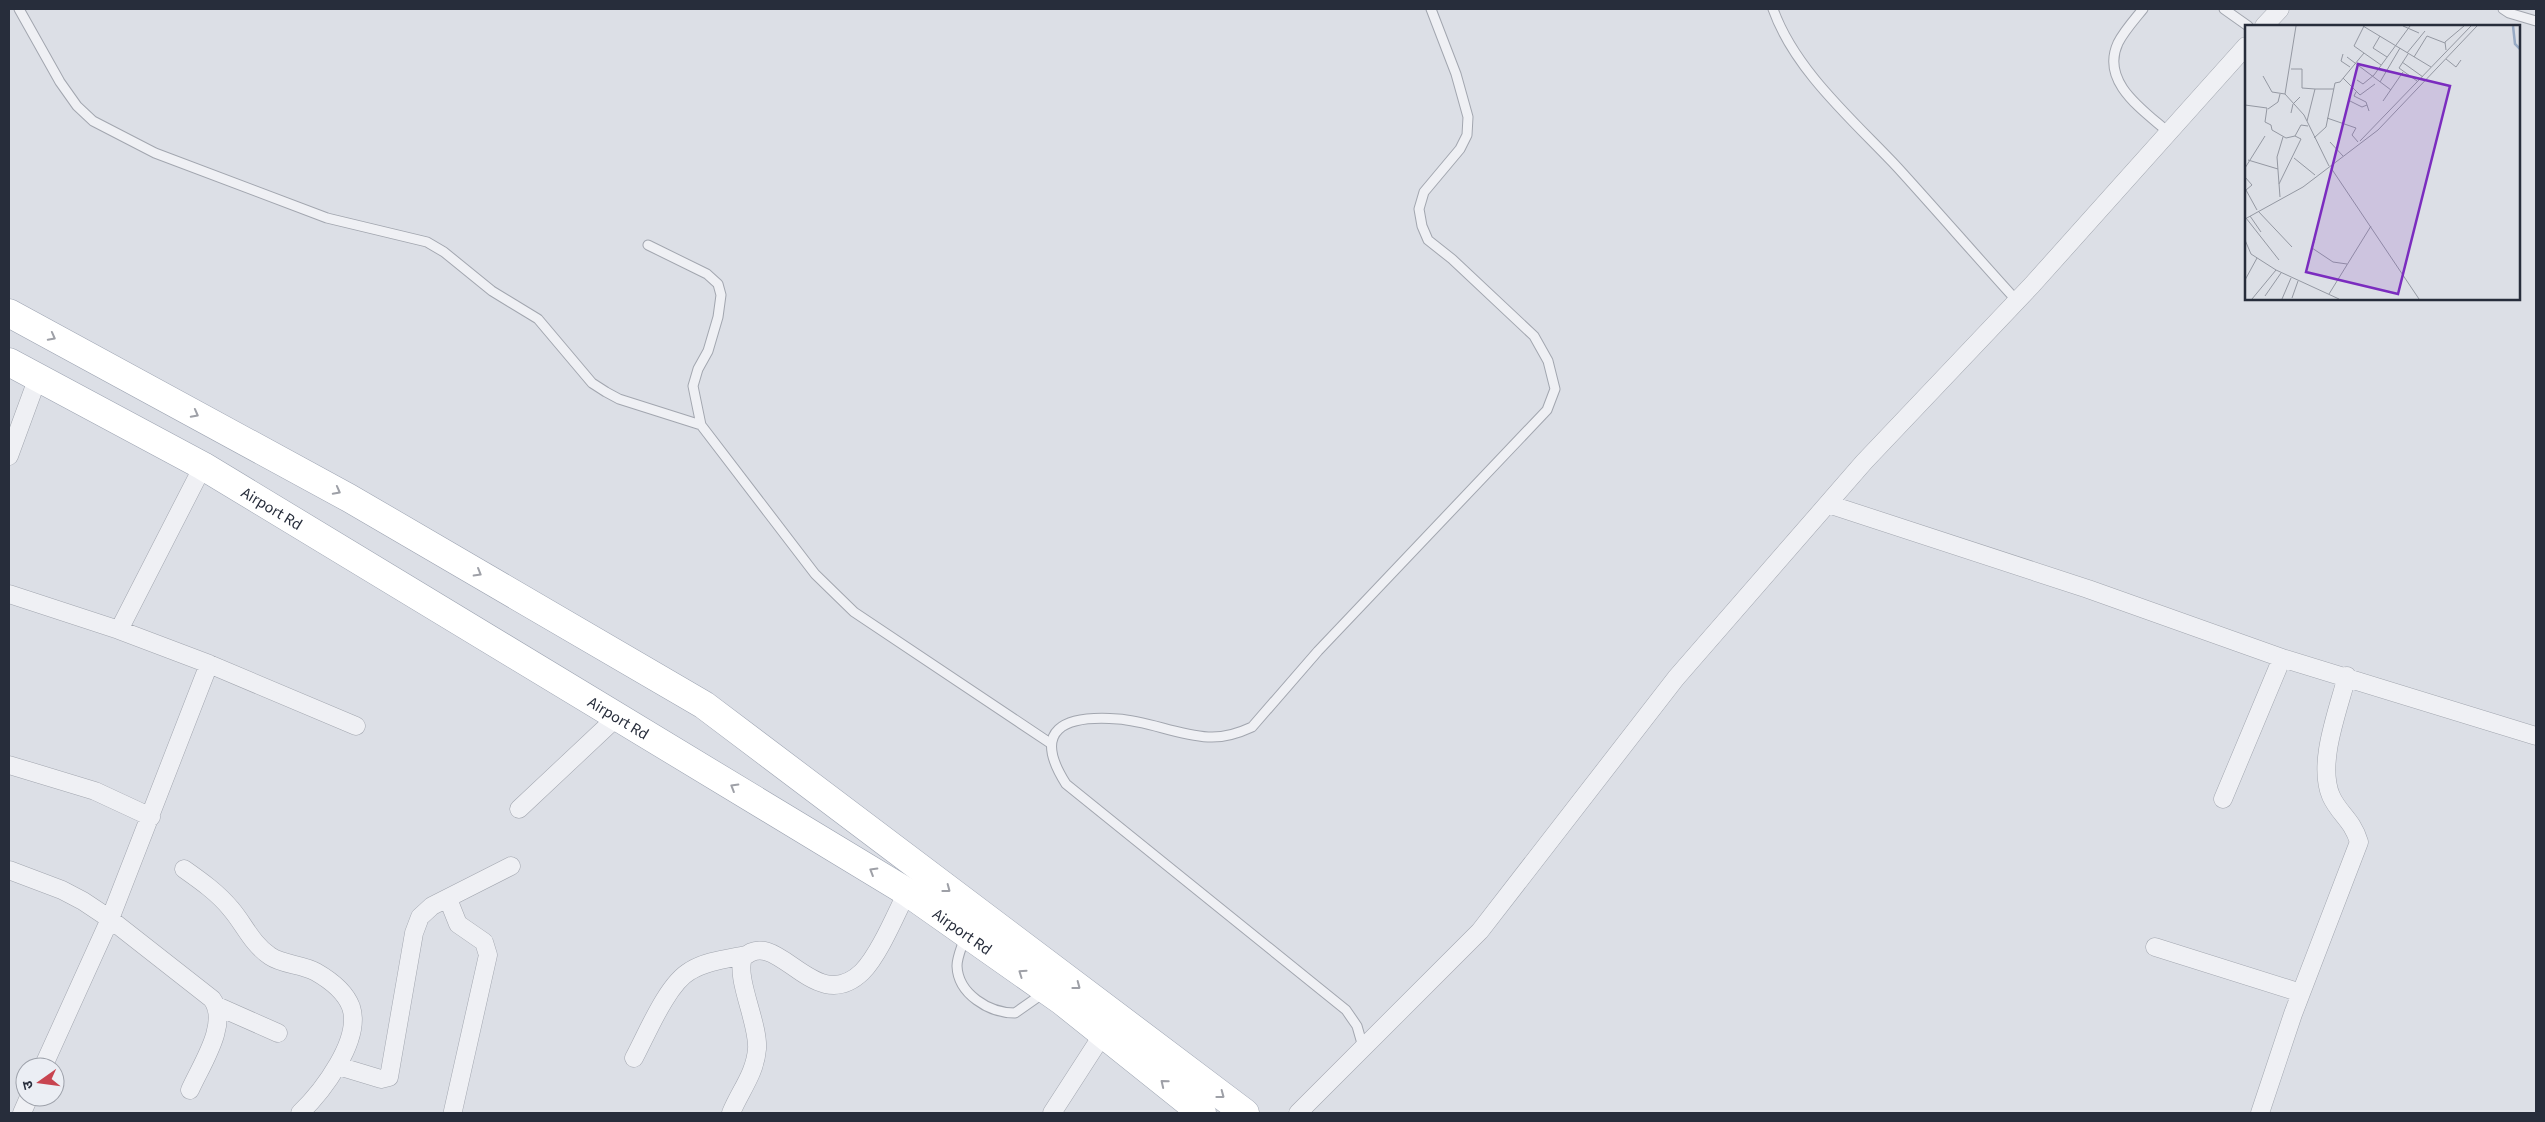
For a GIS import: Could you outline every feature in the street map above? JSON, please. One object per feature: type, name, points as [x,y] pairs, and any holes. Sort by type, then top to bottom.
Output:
[{"type":"main road","points":[[9,313],[349,498],[704,705],[1245,1113]]},
{"type":"main road","name":"Airport Rd","points":[[9,362],[203,466],[907,892],[1047,990],[1202,1113]]},
{"type":"street","points":[[2265,25],[2280,9]]},
{"type":"street","points":[[1298,1113],[1480,930],[1676,678],[1864,462],[2017,301],[2245,47]]},
{"type":"street","points":[[9,456],[38,377]]},
{"type":"street","points":[[119,630],[203,466]]},
{"type":"street","points":[[1828,504],[2088,589],[2282,658],[2347,676],[2536,736]]},
{"type":"street","points":[[9,594],[119,630],[209,664],[356,726]]},
{"type":"street","points":[[2223,799],[2282,658]]},
{"type":"street","points":[[48,1057],[110,919],[209,664]]},
{"type":"street","points":[[2260,1113],[2301,993],[2359,842],[2354,827],[2332,798],[2324,768],[2347,676]]},
{"type":"street","points":[[519,808],[618,716]]},
{"type":"street","points":[[9,765],[95,791],[150,816]]},
{"type":"street","points":[[338,1066],[381,1080],[389,1077],[416,924],[425,911],[511,866]]},
{"type":"street","points":[[184,869],[224,901],[257,945],[270,956],[314,970],[343,993],[350,1005],[352,1015],[346,1048],[338,1066],[300,1113]]},
{"type":"street","points":[[9,870],[62,890],[110,919],[200,988],[218,1006],[278,1033]]},
{"type":"street","points":[[634,1058],[676,982],[688,972],[701,965],[746,955],[753,951],[766,950],[818,983],[841,985],[851,980],[867,965],[907,892]]},
{"type":"street","points":[[448,899],[458,924],[484,942],[488,955],[453,1111]]},
{"type":"street","points":[[2154,947],[2301,993]]},
{"type":"street","points":[[731,1113],[749,1081],[757,1048],[756,1034],[741,966],[746,955]]},
{"type":"street","points":[[190,1090],[218,1029],[218,1006]]},
{"type":"street","points":[[1052,1113],[1103,1034]]},
{"type":"lane","points":[[19,9],[60,82],[77,106],[93,121],[155,153],[327,218],[428,242],[444,252],[492,291],[538,319],[592,383],[619,399],[701,424]]},
{"type":"lane","points":[[1363,1047],[1357,1026],[1346,1010],[1066,784],[1058,770],[1050,743],[1054,731],[1061,726],[1087,720],[1117,718],[1190,735],[1210,737],[1238,734],[1252,727],[1318,650],[1547,410],[1554,388],[1548,361],[1534,336],[1452,259],[1428,240],[1422,226],[1419,208],[1424,192],[1460,149],[1467,135],[1465,100],[1431,9]]},
{"type":"lane","points":[[1773,9],[1780,29],[1815,79],[1925,197],[2017,301]]},
{"type":"lane","points":[[2143,9],[2119,42],[2114,56],[2114,70],[2120,86],[2129,97],[2168,132]]},
{"type":"lane","points":[[2224,9],[2247,25]]},
{"type":"lane","points":[[2503,9],[2509,13],[2536,21]]},
{"type":"lane","points":[[648,245],[707,274],[718,284],[721,296],[708,351],[698,369],[693,386],[701,424],[816,574],[854,612],[1050,743]]},
{"type":"lane","points":[[966,934],[957,964],[962,984],[975,998],[998,1011],[1015,1013],[1047,990]]}]
